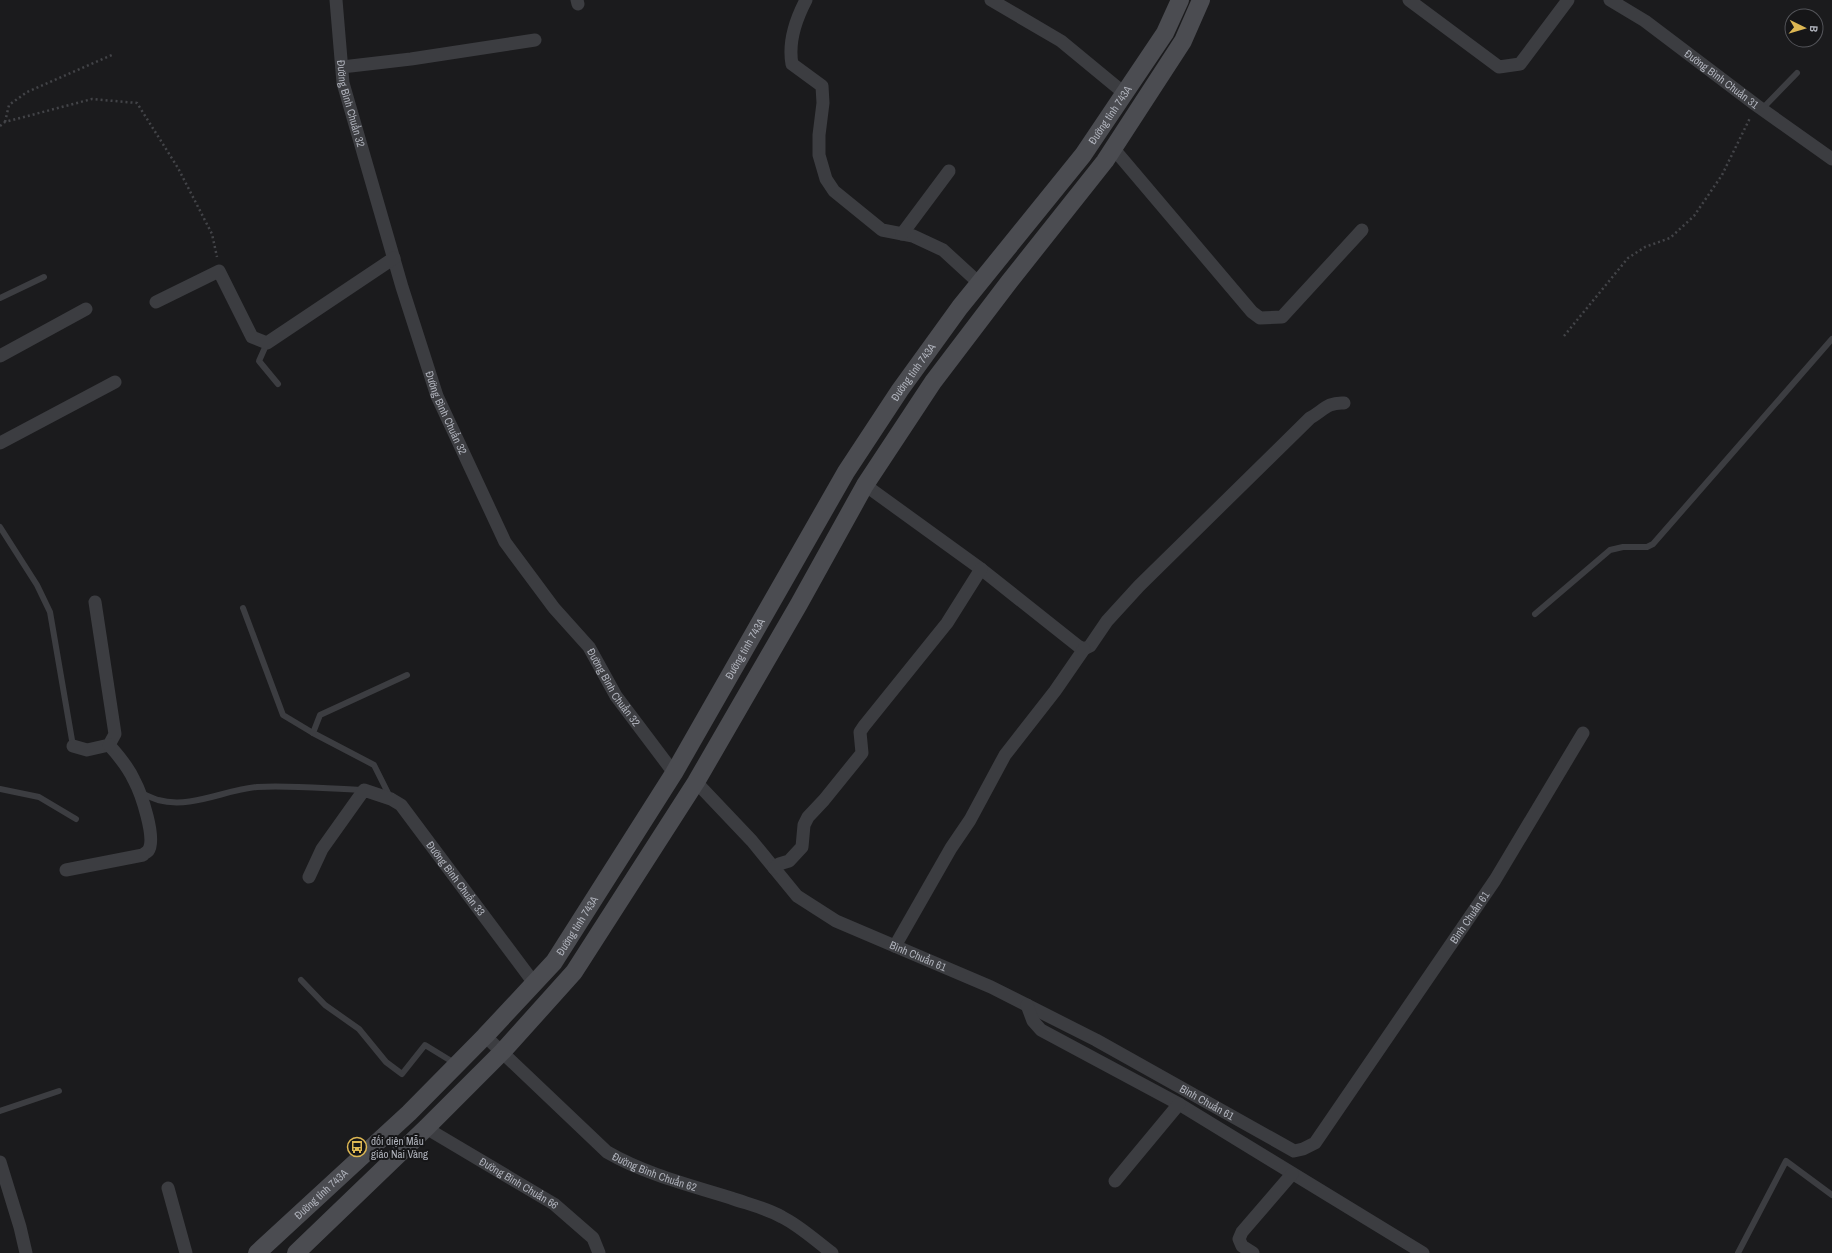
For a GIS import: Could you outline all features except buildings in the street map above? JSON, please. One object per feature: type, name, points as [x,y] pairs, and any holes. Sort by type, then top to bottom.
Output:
[{"type":"main road","name":"Đường tỉnh 743A","points":[[257,1253],[409,1113],[485,1036],[554,962],[674,773],[846,472],[900,390],[960,307],[1083,155],[1165,33],[1180,0]]},
{"type":"main road","name":"Đường tỉnh 743A","points":[[296,1253],[503,1052],[574,972],[696,782],[865,485],[933,382],[1113,148],[1183,41],[1201,0]]},
{"type":"street","name":"Đường Bình Chuẩn 32","points":[[336,0],[343,84],[394,258],[437,396],[506,542],[554,608],[589,647],[616,696],[674,773]]},
{"type":"street","points":[[806,0],[794,29],[790,52],[792,64],[822,86],[823,102],[819,135],[819,156],[826,178],[834,191],[882,230],[913,236],[943,250],[979,283]]},
{"type":"street","points":[[991,0],[1061,41],[1124,93]]},
{"type":"street","points":[[1409,0],[1499,67],[1520,64],[1568,0]]},
{"type":"street","name":"Đường Bình Chuẩn 31","points":[[1610,0],[1645,21],[1759,107],[1832,159]]},
{"type":"street","points":[[342,67],[411,59],[535,40]]},
{"type":"street","points":[[1113,148],[1252,312],[1260,318],[1282,317],[1362,230]]},
{"type":"street","points":[[902,234],[948,171]]},
{"type":"street","points":[[156,302],[219,271],[252,338],[267,343],[394,258]]},
{"type":"street","points":[[0,356],[86,309]]},
{"type":"street","points":[[0,443],[115,382]]},
{"type":"street","points":[[895,946],[951,848],[970,820],[1005,755],[1055,691],[1084,649],[1090,646],[1107,621],[1139,586],[1310,418],[1320,413],[1326,406],[1336,403],[1344,403]]},
{"type":"street","points":[[865,485],[981,569],[1078,646],[1084,649]]},
{"type":"street","points":[[774,868],[779,864],[789,861],[802,847],[804,825],[808,817],[862,753],[860,732],[947,623],[981,569]]},
{"type":"street","points":[[73,746],[87,750],[109,745],[115,734],[95,602]]},
{"type":"street","name":"Bình Chuẩn 61","points":[[696,782],[752,841],[797,896],[836,921],[991,987],[1027,1005],[1096,1040],[1286,1148],[1294,1151],[1303,1149],[1315,1142],[1495,880],[1583,733]]},
{"type":"street","points":[[66,870],[143,854],[148,851],[150,844],[150,833],[140,793],[121,759],[109,745]]},
{"type":"street","points":[[309,877],[327,843],[364,790]]},
{"type":"street","name":"Đường Bình Chuẩn 33","points":[[364,790],[391,799],[401,805],[534,983]]},
{"type":"street","points":[[1027,1005],[1033,1021],[1041,1030],[1179,1104],[1423,1253]]},
{"type":"street","name":"Đường Bình Chuẩn 62","points":[[485,1036],[607,1152],[624,1162],[654,1174],[782,1216],[832,1253]]},
{"type":"street","points":[[1115,1181],[1179,1104]]},
{"type":"street","name":"Đường Bình Chuẩn 66","points":[[426,1128],[554,1204],[593,1238],[599,1253]]},
{"type":"street","points":[[0,1162],[20,1227],[26,1253]]},
{"type":"street","points":[[1253,1253],[1242,1246],[1239,1239],[1242,1232],[1292,1174]]},
{"type":"street","points":[[168,1188],[186,1253]]},
{"type":"lane","points":[[1759,107],[1797,73]]},
{"type":"lane","points":[[0,298],[44,277]]},
{"type":"lane","points":[[1535,614],[1610,550],[1623,547],[1647,547],[1653,544],[1832,339]]},
{"type":"lane","points":[[267,343],[259,361],[278,384]]},
{"type":"lane","points":[[0,527],[38,586],[50,612],[73,746]]},
{"type":"lane","points":[[243,608],[283,715],[313,733],[374,765],[391,799]]},
{"type":"lane","points":[[313,733],[320,715],[407,675]]},
{"type":"lane","points":[[140,793],[158,800],[179,802],[196,800],[245,788],[267,787],[364,790]]},
{"type":"lane","points":[[0,789],[39,798],[76,819]]},
{"type":"lane","points":[[300,980],[325,1005],[359,1029],[386,1062],[402,1074],[425,1045],[457,1065]]},
{"type":"lane","points":[[0,1111],[59,1091]]},
{"type":"lane","points":[[1738,1253],[1786,1161],[1832,1195]]},
{"type":"path","points":[[5,122],[9,105],[27,92],[112,55]]},
{"type":"path","points":[[0,126],[5,122],[92,99],[137,103],[178,168],[212,234],[219,271]]},
{"type":"path","points":[[1564,336],[1628,258],[1645,247],[1670,238],[1694,216],[1722,174],[1759,107]]},
{"type":"place","name":"đối diện Mẫu giáo Nai Vàng","points":[[357,1147]]}]
